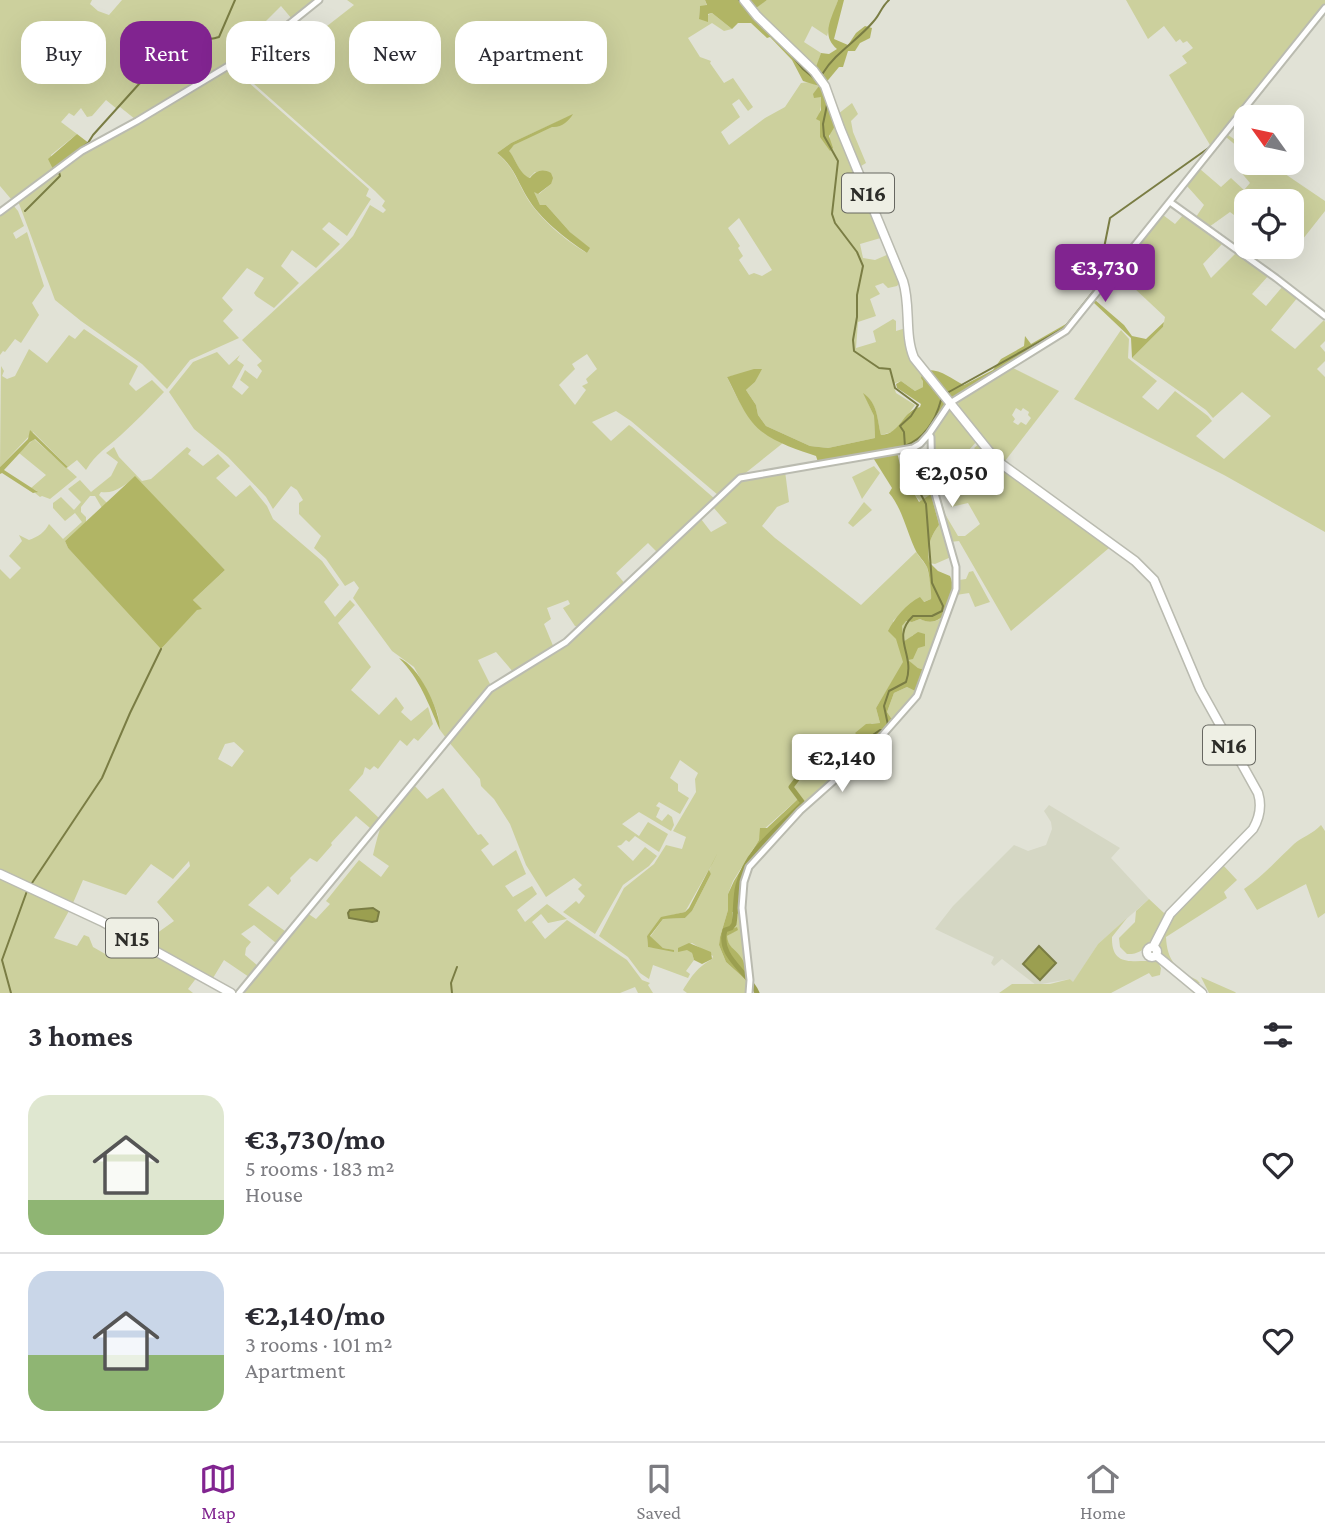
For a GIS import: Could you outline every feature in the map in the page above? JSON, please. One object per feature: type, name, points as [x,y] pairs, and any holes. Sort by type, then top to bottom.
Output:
[{"type":"highway","name":"N16","points":[[744,0],[814,71],[825,86],[839,128],[903,281],[912,351],[919,364],[996,460],[1151,575],[1200,689],[1258,793],[1259,816],[1253,829],[1174,909],[1163,925],[1155,951],[1202,993]]},
{"type":"highway","name":"N15","points":[[0,874],[101,920],[231,993]]},
{"type":"street","points":[[0,212],[67,162],[263,45],[319,0]]},
{"type":"street","points":[[239,993],[401,794],[490,690],[566,642],[740,478],[908,449],[920,444],[950,403],[1066,331],[1325,8]]},
{"type":"street","points":[[1170,202],[1325,316]]},
{"type":"street","points":[[749,987],[742,908],[744,882],[749,867],[800,811],[873,746],[917,696],[956,589],[956,567],[932,483],[929,434]]},
{"type":"shaded area","points":[[0,0],[92,0],[90,4],[109,15],[122,0],[316,0],[292,19],[281,6],[266,21],[226,21],[226,64],[212,72],[212,21],[120,21],[120,84],[191,84],[135,119],[106,100],[92,116],[87,117],[81,108],[74,116],[69,113],[61,122],[77,134],[51,155],[54,171],[11,199],[0,186]]},
{"type":"shaded area","points":[[347,0],[705,0],[707,6],[700,6],[699,19],[712,13],[732,29],[724,31],[712,23],[688,38],[700,57],[711,61],[724,83],[733,78],[753,107],[748,111],[739,99],[732,104],[740,117],[721,132],[729,145],[765,118],[785,107],[801,83],[810,82],[820,87],[822,101],[819,116],[829,148],[830,150],[830,131],[835,126],[884,237],[860,244],[863,258],[875,260],[889,254],[901,281],[897,286],[888,288],[883,283],[875,286],[880,294],[870,299],[876,316],[858,322],[856,348],[876,342],[873,331],[893,319],[896,321],[896,331],[906,328],[907,351],[923,372],[923,387],[915,391],[901,381],[893,384],[896,393],[915,405],[896,431],[881,435],[874,407],[864,394],[874,416],[875,438],[828,448],[810,446],[766,426],[746,390],[755,382],[761,369],[727,377],[749,416],[783,443],[718,495],[616,411],[592,422],[611,441],[629,425],[715,499],[658,553],[648,543],[616,573],[626,585],[579,627],[575,626],[563,608],[570,604],[568,600],[547,608],[551,619],[544,624],[554,648],[514,673],[496,652],[478,660],[491,686],[446,738],[440,730],[432,700],[414,667],[392,651],[353,598],[359,588],[354,581],[345,586],[326,559],[314,548],[321,536],[299,514],[299,503],[303,500],[297,490],[291,486],[273,509],[266,497],[228,457],[194,429],[169,392],[193,362],[217,352],[229,365],[240,355],[237,360],[244,365],[232,387],[242,395],[249,387],[240,380],[245,370],[257,379],[262,371],[257,365],[262,361],[242,340],[342,248],[353,236],[370,205],[383,213],[386,210],[382,206],[385,201],[375,191],[254,84],[335,84],[334,21],[354,5]],"holes":[[[572,115],[514,145],[508,151],[525,176],[529,178],[535,172],[551,184],[539,194],[533,191],[540,205],[546,205],[570,232],[589,248],[587,253],[562,236],[539,214],[511,168],[497,153],[511,143]],[[739,218],[772,270],[762,276],[754,273],[749,275],[739,260],[743,256],[738,248],[740,246],[728,228]],[[587,354],[597,369],[586,379],[588,383],[582,386],[586,390],[575,405],[559,385],[575,369],[572,364]]]},
{"type":"shaded area","points":[[705,0],[767,0],[756,8],[757,11],[816,67],[821,53],[829,54],[837,49],[828,32],[838,0],[844,0],[834,39],[848,45],[865,26],[872,28],[870,38],[860,43],[855,51],[848,51],[843,67],[839,67],[824,85],[843,140],[835,126],[829,136],[833,148],[830,151],[820,137],[820,121],[816,119],[821,110],[821,97],[814,98],[813,94],[819,86],[803,81],[792,60],[770,37],[767,38],[751,23],[738,23],[732,29],[712,13],[708,14],[708,22],[699,19],[700,6],[707,5]]},
{"type":"shaded area","points":[[767,0],[838,0],[827,36],[812,26],[804,42],[821,53],[817,67],[757,11],[755,8]]},
{"type":"shaded area","points":[[1126,0],[1325,0],[1325,4],[1243,105],[1234,105],[1234,116],[1210,145],[1169,75],[1187,63],[1182,56],[1193,48],[1187,41],[1183,43],[1180,39],[1176,42],[1164,26],[1148,39]]},
{"type":"shaded area","points":[[226,68],[226,84],[250,84],[369,189],[366,196],[371,199],[347,236],[329,222],[322,229],[340,244],[316,268],[292,250],[281,266],[299,283],[274,308],[254,293],[264,278],[247,268],[222,298],[233,310],[223,321],[239,338],[190,360],[167,389],[142,364],[55,300],[18,201],[76,158],[200,84],[212,84],[212,77]]},
{"type":"shaded area","points":[[852,103],[858,114],[851,121],[853,132],[866,163],[861,166],[838,114]]},
{"type":"shaded area","points":[[573,114],[562,125],[514,145],[509,151],[526,176],[530,178],[539,171],[551,173],[551,184],[538,194],[534,192],[540,205],[546,205],[570,232],[590,248],[587,253],[546,221],[527,197],[511,168],[497,153],[511,143]]},
{"type":"shaded area","points":[[77,134],[90,144],[54,171],[48,159]]},
{"type":"shaded area","points":[[1200,169],[1221,187],[1231,178],[1243,189],[1234,189],[1234,215],[1230,212],[1209,227],[1196,217],[1204,205],[1187,186]]},
{"type":"shaded area","points":[[1243,175],[1287,175],[1325,201],[1325,211],[1304,238],[1304,189],[1245,189],[1250,183]]},
{"type":"shaded area","points":[[13,205],[24,226],[13,233],[16,239],[27,232],[44,286],[32,303],[39,315],[21,343],[15,339],[0,355],[0,214]]},
{"type":"shaded area","points":[[1163,215],[1175,224],[1183,215],[1223,243],[1203,264],[1211,278],[1234,255],[1234,259],[1247,259],[1269,275],[1252,294],[1266,306],[1283,286],[1298,297],[1271,330],[1295,349],[1324,320],[1325,341],[1320,346],[1325,352],[1325,361],[1317,369],[1325,377],[1325,532],[1224,475],[1074,399],[1121,330],[1129,339],[1128,358],[1157,381],[1142,397],[1158,410],[1175,391],[1212,421],[1196,436],[1224,459],[1271,416],[1242,392],[1213,418],[1206,410],[1132,358],[1163,327],[1165,317],[1118,273]]},
{"type":"shaded area","points":[[1095,300],[1124,325],[1132,336],[1146,339],[1164,322],[1163,327],[1132,358],[1131,338],[1093,302]]},
{"type":"shaded area","points":[[1073,320],[1062,333],[950,400],[926,370],[942,373],[964,385],[993,370],[1001,359],[1024,346],[1025,336],[1031,344]]},
{"type":"shaded area","points":[[84,329],[138,366],[129,384],[136,391],[152,380],[164,392],[98,455],[86,470],[77,460],[68,467],[33,432],[0,467],[1,366],[4,371],[2,376],[7,379],[15,376],[29,349],[47,363],[69,335],[75,339]]},
{"type":"shaded area","points":[[1013,368],[1059,391],[1005,461],[994,452],[959,410],[958,402]],"holes":[[[1016,408],[1021,411],[1023,408],[1029,412],[1031,418],[1026,425],[1013,422],[1015,419],[1012,415]]]},
{"type":"shaded area","points":[[762,369],[755,382],[746,390],[766,426],[810,446],[828,448],[875,438],[874,416],[863,393],[874,406],[881,435],[893,431],[921,404],[897,388],[896,384],[901,381],[915,391],[923,387],[923,372],[948,403],[926,434],[908,447],[818,462],[816,456],[765,434],[748,417],[727,377]]},
{"type":"shaded area","points":[[948,408],[952,408],[978,440],[968,451],[973,458],[970,461],[980,474],[989,464],[974,448],[980,443],[1109,548],[1011,631],[959,541],[950,542],[936,497],[941,499],[945,514],[958,536],[965,536],[980,524],[968,503],[951,507],[946,492],[937,491],[938,471],[946,473],[957,487],[966,457],[958,452],[949,470],[944,466],[947,457],[937,465],[934,458],[931,435]]},
{"type":"shaded area","points":[[30,430],[68,467],[35,439],[30,442],[4,470],[38,492],[33,493],[0,474],[0,467],[28,439]]},
{"type":"shaded area","points":[[34,439],[77,477],[50,499],[40,497],[35,493],[37,491],[31,488],[46,475],[19,453]]},
{"type":"shaded area","points":[[114,447],[119,457],[142,481],[151,479],[187,447],[191,450],[188,454],[203,466],[218,454],[230,466],[216,478],[236,497],[250,485],[267,506],[273,519],[322,561],[339,585],[324,602],[335,617],[350,600],[355,605],[338,623],[371,667],[351,690],[379,715],[396,697],[404,708],[401,712],[411,721],[428,707],[433,724],[418,741],[414,738],[407,746],[400,740],[378,769],[374,766],[370,770],[365,767],[363,774],[349,790],[379,818],[370,828],[356,816],[317,862],[310,858],[278,895],[268,886],[248,905],[285,931],[276,943],[254,925],[241,934],[251,942],[245,955],[258,966],[249,977],[224,960],[213,978],[146,941],[174,921],[157,902],[190,866],[189,861],[173,879],[151,864],[126,895],[83,880],[73,903],[0,870],[0,569],[10,579],[21,568],[9,556],[22,541],[19,535],[29,540],[41,534],[49,524],[63,539],[82,522],[75,513],[65,521],[53,508],[53,503],[61,497],[74,510],[81,502],[68,489],[80,480],[91,492],[111,476],[118,462],[106,453]],"holes":[[[135,477],[225,570],[193,600],[201,609],[197,609],[162,648],[68,548],[65,541],[86,522],[81,507],[90,496],[95,496],[102,508],[107,503],[99,495],[101,492],[115,490]],[[234,742],[244,751],[232,767],[218,759],[225,744]]]},
{"type":"shaded area","points":[[897,452],[905,486],[911,489],[913,483],[904,456],[914,453],[919,483],[915,495],[919,502],[931,494],[939,525],[930,542],[929,562],[938,571],[950,576],[953,593],[948,610],[943,616],[929,622],[920,619],[906,621],[902,626],[903,642],[918,632],[925,634],[925,646],[918,648],[913,659],[908,660],[925,670],[917,692],[907,687],[894,693],[887,712],[895,719],[916,695],[894,722],[856,761],[851,745],[862,741],[855,733],[866,724],[880,723],[876,708],[903,662],[896,639],[888,631],[910,603],[920,597],[924,602],[931,599],[927,567],[917,553],[898,506],[889,493],[892,488],[872,456]]},
{"type":"shaded area","points":[[945,456],[948,457],[944,466],[949,470],[956,460],[962,465],[957,488],[946,473],[939,472],[935,491],[934,458],[937,465]]},
{"type":"shaded area","points":[[874,466],[880,473],[862,499],[852,477]]},
{"type":"shaded area","points":[[785,471],[789,502],[777,507],[762,526],[775,538],[861,605],[916,552],[927,567],[933,594],[931,599],[906,609],[893,621],[904,662],[876,708],[880,723],[872,723],[855,734],[862,741],[851,745],[856,761],[808,803],[798,799],[761,832],[759,840],[733,881],[728,894],[728,910],[719,945],[726,962],[746,980],[746,993],[687,993],[683,990],[713,956],[692,943],[684,947],[692,953],[694,960],[686,971],[690,974],[688,978],[653,965],[649,979],[640,973],[628,957],[599,936],[624,888],[654,864],[666,845],[682,849],[686,837],[673,831],[696,792],[695,779],[698,773],[680,760],[670,778],[678,784],[678,791],[689,798],[680,814],[659,802],[656,806],[660,808],[656,817],[662,821],[668,814],[672,817],[674,825],[671,831],[639,812],[622,824],[639,836],[648,822],[668,834],[659,852],[635,836],[629,842],[626,840],[617,846],[633,861],[645,847],[657,856],[649,866],[623,885],[595,934],[563,912],[576,901],[579,904],[585,896],[578,889],[582,885],[574,878],[546,897],[526,865],[510,824],[494,799],[481,786],[480,779],[448,741],[490,691],[589,624],[701,519],[711,532],[727,523],[713,507],[741,481]],"holes":[[[712,864],[709,871],[711,874],[692,911],[685,918],[663,919],[685,912]],[[663,919],[650,937],[663,948],[674,950],[648,947],[647,936]]]},
{"type":"shaded area","points":[[135,476],[225,570],[193,600],[202,609],[197,610],[161,649],[68,548],[65,541]]},
{"type":"shaded area","points":[[918,486],[930,486],[951,557],[935,564],[929,563],[929,547],[939,525],[915,495]]},
{"type":"shaded area","points":[[864,502],[872,510],[853,527],[848,523]]},
{"type":"shaded area","points":[[973,571],[990,602],[975,607],[969,593],[956,595],[959,580],[966,579],[969,572]]},
{"type":"shaded area","points":[[946,612],[925,670],[918,668],[907,660],[913,635],[902,642],[902,626],[905,621],[935,621]]},
{"type":"shaded area","points":[[399,658],[413,669],[427,689],[440,730],[418,683]]},
{"type":"shaded area","points":[[907,687],[917,692],[895,719],[891,718],[887,712],[894,693]]},
{"type":"shaded area","points":[[413,784],[427,799],[443,788],[478,835],[481,834],[489,844],[481,850],[493,866],[516,850],[526,874],[505,886],[513,897],[532,886],[537,894],[517,910],[525,922],[547,904],[567,919],[548,923],[541,914],[532,922],[545,939],[567,920],[627,960],[642,980],[650,983],[648,985],[653,993],[638,993],[635,987],[620,993],[242,993],[307,913],[316,919],[330,904],[326,901],[359,860],[381,877],[389,866],[373,855],[384,818]]},
{"type":"shaded area","points":[[798,799],[808,803],[766,844],[745,874],[740,895],[742,925],[738,914],[732,912],[732,929],[737,927],[738,930],[727,936],[730,945],[743,962],[746,980],[726,962],[719,945],[728,910],[728,894],[759,840],[760,828],[767,828]]},
{"type":"shaded area","points":[[1049,805],[1120,848],[1111,858],[1149,899],[1098,944],[1073,983],[1070,979],[1036,985],[1002,959],[994,966],[991,963],[994,957],[935,929],[953,906],[1014,845],[1028,851],[1046,845],[1052,829],[1044,811]]},
{"type":"shaded area","points":[[1321,825],[1325,831],[1325,913],[1318,918],[1306,884],[1257,910],[1244,889],[1294,844]]},
{"type":"shaded area","points":[[718,852],[709,870],[711,874],[692,911],[685,918],[663,919],[650,936],[663,948],[674,952],[648,947],[647,936],[661,917],[685,912],[689,908]]},
{"type":"shaded area","points":[[1222,864],[1237,880],[1224,892],[1227,898],[1166,937],[1168,952],[1174,963],[1197,980],[1200,983],[1197,985],[1167,961],[1160,951],[1159,942],[1171,918]]},
{"type":"shaded area","points":[[0,878],[70,909],[54,938],[77,946],[84,935],[89,937],[93,947],[107,955],[120,935],[197,977],[188,989],[193,993],[0,993]]},
{"type":"shaded area","points":[[1149,899],[1164,913],[1174,907],[1143,949],[1127,954],[1120,947],[1119,938],[1135,922],[1136,911]]},
{"type":"shaded area","points":[[373,908],[379,912],[377,921],[349,918],[350,910]]},
{"type":"shaded area","points":[[732,912],[738,914],[742,925],[746,969],[727,941],[727,936],[738,929],[732,930]]},
{"type":"shaded area","points":[[1127,918],[1112,937],[1116,955],[1127,961],[1158,962],[1160,975],[1152,977],[1149,973],[1111,993],[999,993],[1012,984],[1050,984],[1070,979],[1073,982],[1098,944]]},
{"type":"shaded area","points":[[689,943],[711,952],[712,959],[702,964],[694,960],[692,953],[687,950],[678,952],[678,948]]},
{"type":"shaded area","points":[[1039,946],[1056,963],[1040,980],[1023,964]]},
{"type":"shaded area","points":[[1201,977],[1235,992],[1236,993],[1209,993]]},
{"type":"waterway","points":[[76,152],[88,143],[139,84],[166,71],[190,44],[219,37],[235,0]]},
{"type":"waterway","points":[[739,0],[751,15]]},
{"type":"waterway","points":[[823,73],[873,22],[889,0]]},
{"type":"waterway","points":[[790,53],[815,79]]},
{"type":"waterway","points":[[827,105],[823,124],[824,136],[838,161],[832,214],[863,266],[857,295],[854,351],[879,368],[890,369],[895,388],[918,405],[900,426],[904,432],[905,447]]},
{"type":"waterway","points":[[947,393],[1064,328],[1096,288],[1110,218],[1210,147]]},
{"type":"waterway","points":[[25,211],[60,176],[59,172]]},
{"type":"waterway","points":[[905,446],[929,427],[941,400]]},
{"type":"waterway","points":[[888,725],[884,706],[889,691],[906,682],[908,672],[903,639],[907,624],[913,616],[932,616],[942,611],[943,606],[932,583],[926,504],[906,453]]},
{"type":"waterway","points":[[32,883],[102,778],[161,649]]},
{"type":"waterway","points":[[820,760],[884,730]]},
{"type":"waterway","points":[[757,993],[729,956],[725,948],[725,930],[734,924],[736,894],[742,872],[756,850],[803,803],[791,787],[807,766],[820,760]]},
{"type":"waterway","points":[[11,993],[2,960],[27,891]]},
{"type":"waterway","points":[[452,993],[451,983],[457,967]]}]
